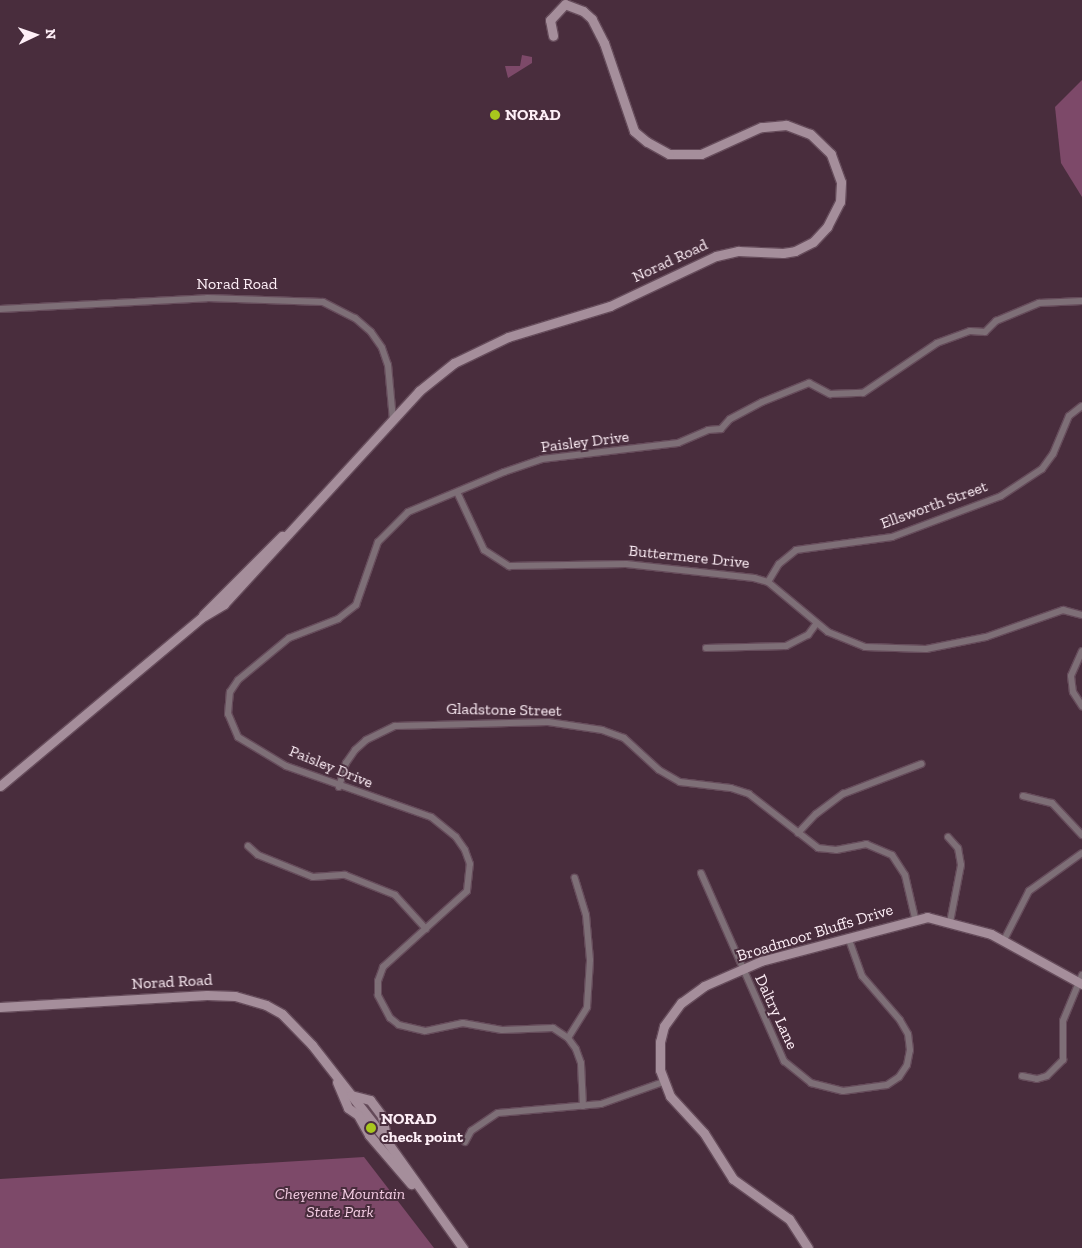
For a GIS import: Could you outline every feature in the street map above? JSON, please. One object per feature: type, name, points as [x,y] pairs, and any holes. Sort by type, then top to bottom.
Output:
[{"type":"street","name":"Norad Road","points":[[0,786],[201,618],[207,608],[300,520],[393,420],[442,372],[486,346],[597,311],[716,256],[738,251],[783,253],[795,250],[820,236],[836,215],[841,188],[837,166],[822,144],[810,134],[786,125],[761,126],[701,154],[669,154],[647,142],[634,131],[604,43],[592,19],[583,11],[565,4],[550,20],[552,36]]},
{"type":"street","name":"Norad Road","points":[[0,309],[207,298],[323,302],[355,318],[371,332],[382,348],[389,373],[393,420]]},
{"type":"street","name":"Paisley Drive","points":[[568,1038],[553,1028],[540,1027],[502,1030],[463,1023],[425,1031],[399,1025],[384,1008],[378,994],[378,981],[390,958],[426,929],[467,891],[470,880],[465,850],[456,837],[432,817],[339,787],[286,766],[238,737],[228,714],[230,692],[238,680],[288,638],[338,619],[356,605],[378,542],[390,527],[408,512],[542,459],[678,443],[708,430],[721,429],[730,418],[762,402],[809,383],[830,394],[863,393],[936,343],[970,331],[985,332],[996,321],[1038,303],[1082,300]]},
{"type":"street","name":"Ellsworth Street","points":[[768,582],[778,564],[796,550],[892,537],[1001,496],[1042,470],[1053,454],[1069,416],[1082,406]]},
{"type":"street","name":"Buttermere Drive","points":[[457,492],[484,550],[508,566],[626,564],[738,575],[768,582],[816,624],[858,645],[900,650],[961,643],[1062,610],[1082,615]]},
{"type":"street","points":[[706,648],[786,646],[808,635],[816,624]]},
{"type":"street","points":[[1082,651],[1071,676],[1073,692],[1082,706]]},
{"type":"street","name":"Gladstone Street","points":[[339,787],[346,763],[355,750],[366,740],[395,726],[548,722],[614,734],[633,744],[670,777],[680,782],[738,789],[750,794],[818,848],[836,850],[866,844],[892,855],[905,875],[915,918]]},
{"type":"street","points":[[798,833],[816,814],[843,794],[921,764]]},
{"type":"street","points":[[1023,796],[1042,798],[1052,803],[1082,835]]},
{"type":"street","points":[[948,837],[958,848],[961,865],[950,922]]},
{"type":"street","points":[[248,846],[258,854],[313,877],[344,875],[395,895],[426,929]]},
{"type":"street","points":[[1004,940],[1029,891],[1082,853]]},
{"type":"street","name":"Daltry Lane","points":[[701,873],[778,1050],[795,1072],[830,1090],[876,1089],[899,1077],[907,1064],[910,1050],[908,1034],[862,976],[848,937]]},
{"type":"street","points":[[574,878],[587,922],[590,960],[587,1007],[568,1038],[581,1063],[583,1106]]},
{"type":"street","name":"Broadmoor Bluffs Drive","points":[[808,1248],[789,1219],[733,1180],[704,1132],[678,1106],[663,1082],[660,1042],[671,1014],[691,994],[761,961],[915,918],[950,922],[1004,940],[1081,980]]},
{"type":"street","points":[[1022,1076],[1037,1078],[1048,1076],[1063,1060],[1063,1021],[1081,980]]},
{"type":"street","name":"Norad Road","points":[[0,1007],[207,994],[251,999],[282,1014],[322,1058],[387,1141],[463,1248]]},
{"type":"street","name":"Norad Road","points":[[322,1058],[348,1108],[358,1115],[369,1135],[454,1236]]},
{"type":"street","points":[[465,1142],[471,1131],[498,1113],[601,1104],[663,1082]]},
{"type":"green space","points":[[522,55],[532,57],[532,63],[508,78],[505,66],[520,66]]},
{"type":"green space","points":[[1082,80],[1082,197],[1061,163],[1055,107]]},
{"type":"green space","name":"Cheyenne Mountain State Park","points":[[364,1157],[434,1248],[0,1248],[0,1179]]},
{"type":"place","name":"NORAD","points":[[495,115]]},
{"type":"place","name":"NORAD check point","points":[[371,1128]]}]
